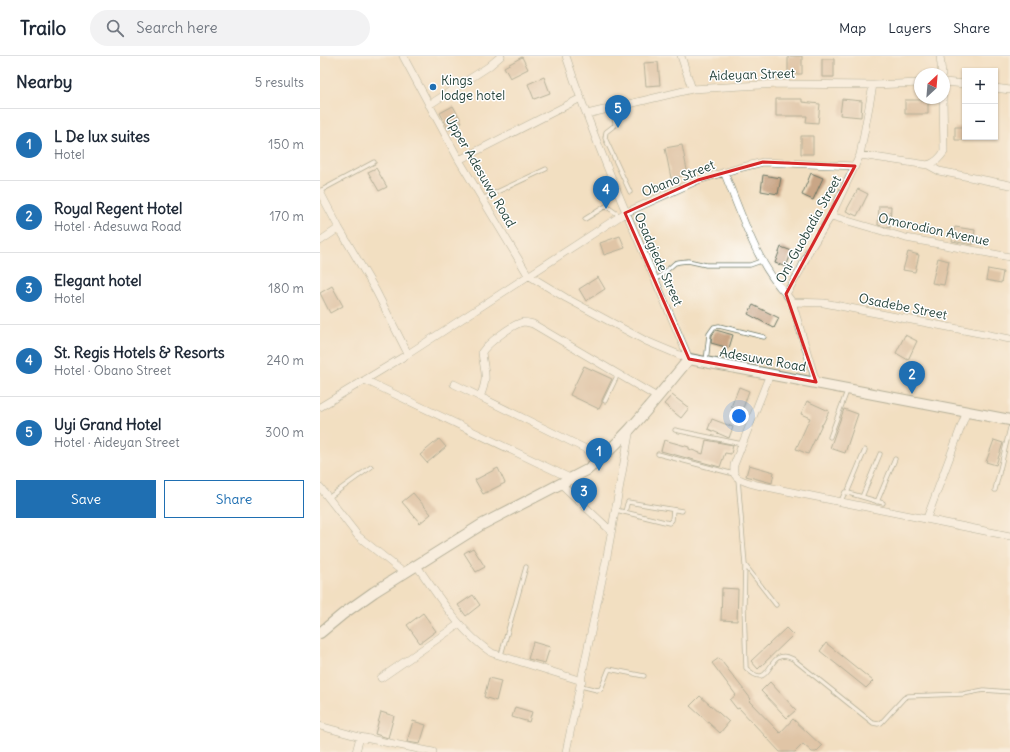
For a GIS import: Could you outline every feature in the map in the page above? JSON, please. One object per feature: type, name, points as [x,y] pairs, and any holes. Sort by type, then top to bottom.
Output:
[{"type":"street","name":"Upper Adesuwa Road","points":[[404,56],[459,160],[528,275]]},
{"type":"street","points":[[429,104],[488,67],[501,56]]},
{"type":"street","name":"Osadgiede Street","points":[[566,56],[622,214],[656,280],[689,358]]},
{"type":"street","points":[[682,56],[692,89]]},
{"type":"street","points":[[940,56],[941,68]]},
{"type":"street","name":"Aideyan Street","points":[[587,114],[692,89],[778,84],[873,85],[914,83]]},
{"type":"street","points":[[950,83],[962,84]]},
{"type":"street","name":"Oni-Guobadia Street","points":[[816,382],[792,302],[786,294],[800,271],[809,251],[831,216],[860,155],[873,85]]},
{"type":"street","points":[[998,88],[1010,90]]},
{"type":"street","points":[[459,160],[581,98]]},
{"type":"street","points":[[928,165],[939,159],[944,152],[943,104]]},
{"type":"street","points":[[860,155],[928,165],[939,171],[1010,185]]},
{"type":"street","name":"Obano Street","points":[[320,408],[408,354],[622,214],[698,180],[763,162],[855,166]]},
{"type":"street","points":[[724,172],[761,261],[776,284],[786,294]]},
{"type":"street","points":[[320,191],[339,228],[376,291],[408,354]]},
{"type":"street","name":"Omorodion Avenue","points":[[831,216],[906,238],[1010,257]]},
{"type":"street","points":[[320,241],[339,228]]},
{"type":"street","name":"Adesuwa Road","points":[[528,275],[566,298],[639,337],[689,358],[1010,420]]},
{"type":"street","name":"Osadebe Street","points":[[792,302],[824,303],[1010,339]]},
{"type":"street","points":[[480,397],[485,385],[486,377],[482,352],[486,346],[517,324],[525,322],[533,324],[657,397]]},
{"type":"street","points":[[320,633],[361,601],[481,525],[587,470],[600,460],[630,429],[689,358]]},
{"type":"street","points":[[770,374],[734,465],[736,477],[744,481],[777,489],[927,518],[1010,536]]},
{"type":"street","points":[[365,380],[572,479]]},
{"type":"street","points":[[454,384],[590,450]]},
{"type":"street","points":[[927,518],[967,411]]},
{"type":"street","points":[[566,752],[581,684],[630,429]]},
{"type":"street","points":[[561,484],[611,531]]},
{"type":"street","points":[[320,487],[358,536],[404,573]]},
{"type":"street","points":[[417,566],[459,624],[485,648],[492,653],[581,684]]},
{"type":"street","points":[[381,678],[459,624]]},
{"type":"street","points":[[320,726],[360,737],[433,752]]},
{"type":"street","points":[[356,752],[360,737]]},
{"type":"lane","points":[[614,107],[615,125],[606,132],[605,138],[630,192]]},
{"type":"lane","points":[[320,191],[374,162]]},
{"type":"lane","points":[[482,200],[546,169]]},
{"type":"lane","points":[[585,219],[606,206],[622,214]]},
{"type":"lane","points":[[656,280],[674,263],[679,262],[688,261],[706,265],[750,265],[761,261]]},
{"type":"lane","points":[[706,362],[709,334],[714,326],[764,337]]},
{"type":"lane","points":[[605,401],[618,374]]},
{"type":"lane","points":[[830,437],[848,388]]},
{"type":"lane","points":[[995,490],[1010,428]]},
{"type":"lane","points":[[674,430],[742,444]]},
{"type":"lane","points":[[840,501],[844,494],[847,493],[865,450]]},
{"type":"lane","points":[[658,454],[736,477],[745,565],[744,606],[746,668],[754,676],[763,676],[774,662],[782,656],[794,659],[873,723],[878,724],[904,698],[908,696],[963,694],[984,690],[1010,692]]},
{"type":"lane","points":[[862,497],[880,454]]},
{"type":"lane","points":[[877,502],[895,459]]},
{"type":"lane","points":[[328,498],[371,468]]},
{"type":"lane","points":[[847,493],[883,503]]},
{"type":"lane","points":[[625,512],[628,502],[682,511]]},
{"type":"lane","points":[[615,509],[669,523],[672,520],[673,510]]},
{"type":"lane","points":[[745,565],[776,605]]},
{"type":"lane","points":[[501,655],[526,567]]},
{"type":"lane","points":[[581,684],[597,690],[601,689],[609,669],[644,676]]},
{"type":"highlighted area","points":[[763,162],[855,166],[786,294],[816,382],[689,359],[625,213],[698,180]]},
{"type":"building","points":[[788,56],[802,56],[802,74],[788,74]]},
{"type":"building","points":[[522,57],[528,69],[510,78],[504,67]]},
{"type":"building","points":[[822,59],[834,59],[834,77],[822,77]]},
{"type":"building","points":[[658,62],[660,85],[646,86],[644,63]]},
{"type":"building","points":[[544,77],[550,93],[534,99],[528,84]]},
{"type":"building","points":[[776,99],[802,99],[802,102],[820,104],[818,123],[806,122],[807,116],[776,116]]},
{"type":"building","points":[[842,99],[862,101],[861,117],[840,115]]},
{"type":"building","points":[[905,100],[914,100],[914,104],[928,104],[928,114],[905,114]]},
{"type":"building","points":[[453,106],[462,122],[449,130],[440,113]]},
{"type":"building","points":[[955,127],[962,127],[962,140],[955,140]]},
{"type":"building","points":[[801,136],[813,136],[813,154],[801,154]]},
{"type":"building","points":[[682,145],[688,175],[671,178],[665,148]]},
{"type":"building","points":[[376,168],[387,187],[379,191],[368,172]]},
{"type":"building","points":[[811,173],[823,178],[813,200],[802,195]]},
{"type":"building","points":[[763,175],[781,178],[778,194],[761,191]]},
{"type":"building","points":[[858,189],[868,194],[857,216],[846,211]]},
{"type":"building","points":[[879,206],[891,206],[890,228],[878,225]]},
{"type":"building","points":[[955,227],[975,230],[973,245],[952,241]]},
{"type":"building","points":[[620,236],[625,248],[604,255],[600,243]]},
{"type":"building","points":[[781,247],[792,251],[786,267],[775,263]]},
{"type":"building","points":[[908,252],[919,255],[915,272],[903,270]]},
{"type":"building","points":[[938,258],[949,261],[944,285],[932,283]]},
{"type":"building","points":[[988,269],[1003,272],[1001,283],[986,280]]},
{"type":"building","points":[[598,277],[605,289],[586,301],[579,289]]},
{"type":"building","points":[[332,286],[343,306],[330,313],[320,293]]},
{"type":"building","points":[[753,305],[779,318],[774,328],[748,314]]},
{"type":"building","points":[[716,330],[733,335],[729,348],[711,343],[712,335]]},
{"type":"building","points":[[905,335],[917,341],[908,360],[896,353]]},
{"type":"building","points":[[584,366],[612,379],[599,409],[570,395]]},
{"type":"building","points":[[739,387],[749,391],[742,411],[731,407]]},
{"type":"building","points":[[672,395],[689,408],[681,418],[664,404]]},
{"type":"building","points":[[807,401],[829,411],[808,454],[796,449],[810,418],[801,414]]},
{"type":"building","points":[[844,409],[858,414],[845,453],[830,448]]},
{"type":"building","points":[[712,419],[733,427],[729,438],[708,429]]},
{"type":"building","points":[[439,439],[446,447],[427,463],[420,455]]},
{"type":"building","points":[[664,440],[689,447],[689,449],[703,454],[706,440],[733,445],[731,454],[725,453],[720,467],[661,451]]},
{"type":"building","points":[[994,440],[1003,443],[996,465],[986,462]]},
{"type":"building","points":[[749,465],[774,472],[772,483],[746,476]]},
{"type":"building","points":[[498,468],[505,483],[483,494],[475,480]]},
{"type":"building","points":[[413,493],[431,514],[420,523],[402,502]]},
{"type":"building","points":[[473,548],[485,567],[476,572],[464,553]]},
{"type":"building","points":[[722,588],[738,589],[737,621],[721,620]]},
{"type":"building","points":[[473,595],[480,605],[466,616],[458,605]]},
{"type":"building","points":[[423,613],[436,631],[420,643],[407,625]]},
{"type":"building","points":[[786,628],[793,635],[758,669],[751,661]]},
{"type":"building","points":[[533,642],[550,647],[545,663],[528,659]]},
{"type":"building","points":[[826,643],[873,681],[866,688],[820,651]]},
{"type":"building","points":[[719,658],[751,699],[749,701],[780,733],[793,719],[822,746],[816,752],[812,752],[803,744],[795,752],[780,752],[730,700],[736,695],[712,663]]},
{"type":"building","points":[[489,678],[501,681],[496,701],[484,697]]},
{"type":"building","points":[[770,682],[796,710],[787,718],[761,691]]},
{"type":"building","points":[[700,696],[729,722],[720,733],[690,706]]},
{"type":"building","points":[[515,707],[532,712],[529,722],[512,717]]},
{"type":"building","points":[[381,712],[394,716],[388,738],[375,734]]},
{"type":"building","points":[[413,721],[426,725],[420,744],[407,742]]},
{"type":"place","name":"Kings lodge hotel","points":[[433,87]]},
{"type":"place","name":"Uyi Grand Hotel","points":[[618,128]]},
{"type":"place","name":"St. Regis Hotels & Resorts","points":[[606,209]]},
{"type":"place","name":"Royal Regent Hotel","points":[[912,394]]},
{"type":"place","name":"L De lux suites","points":[[599,471]]},
{"type":"place","name":"Elegant hotel","points":[[584,511]]}]
